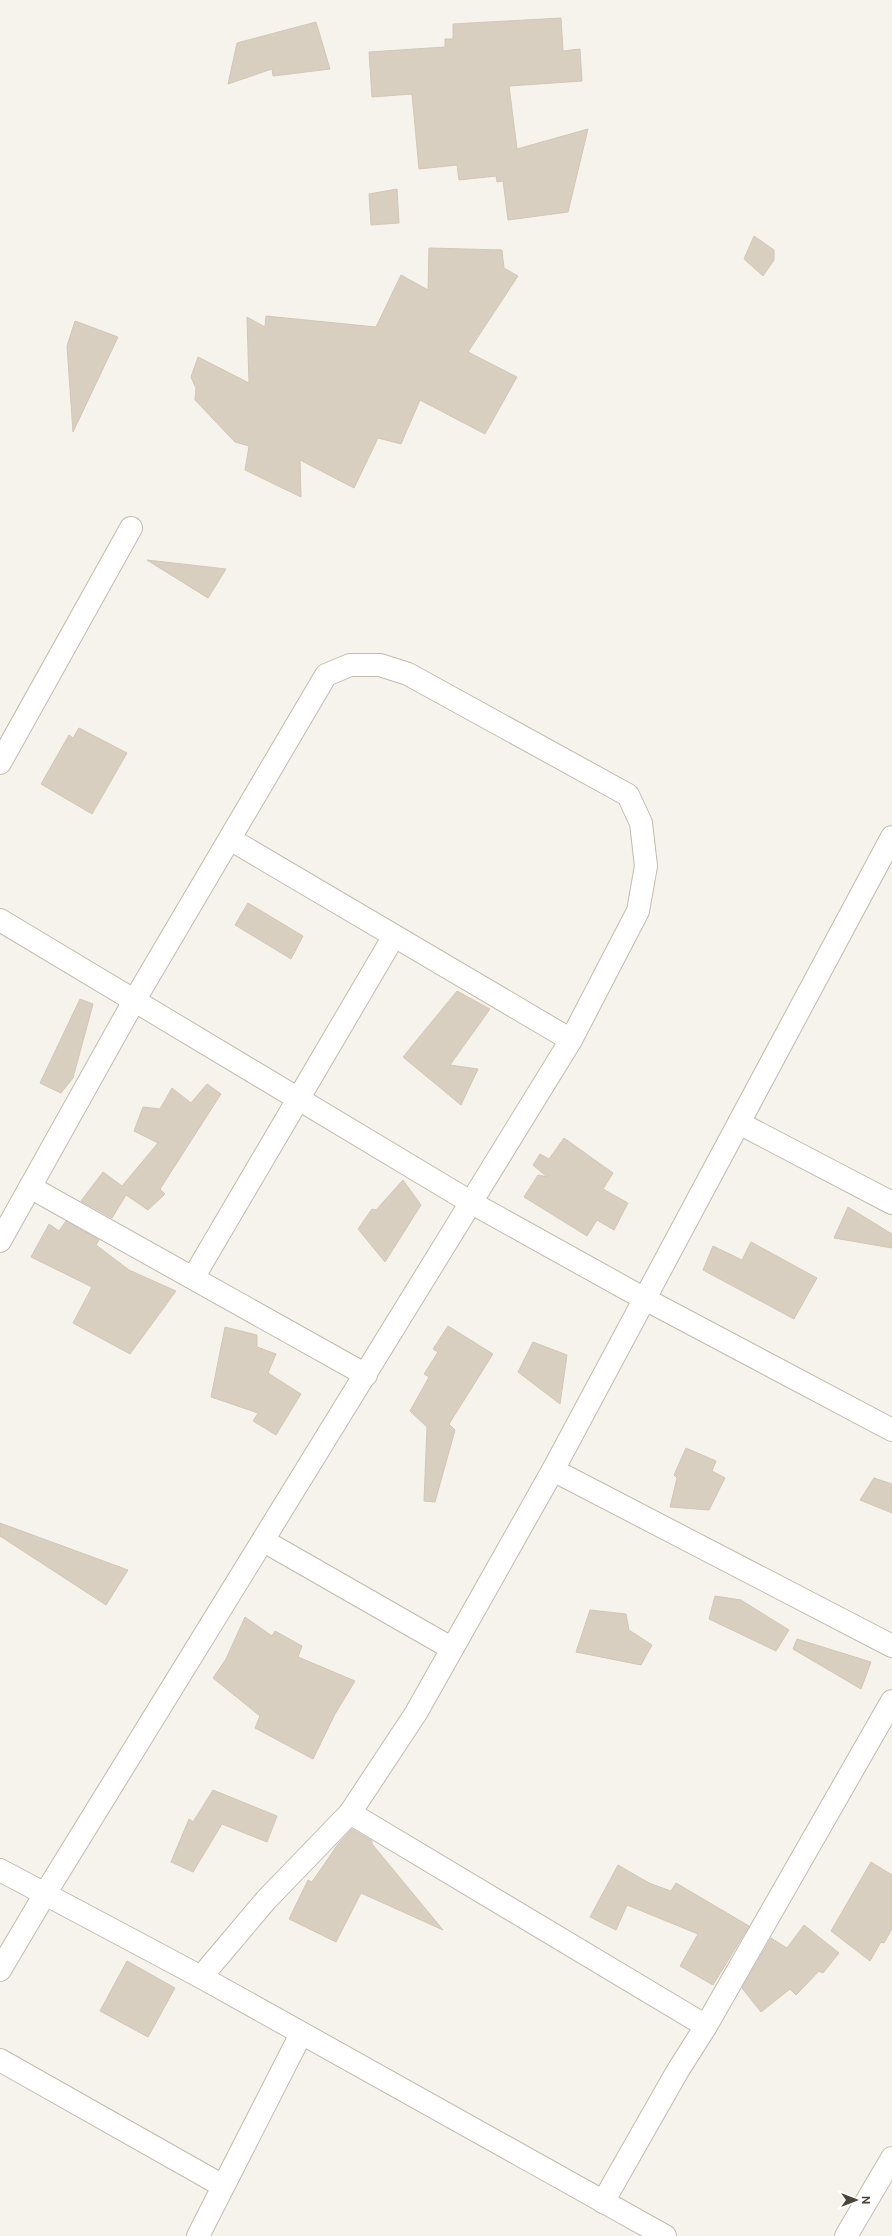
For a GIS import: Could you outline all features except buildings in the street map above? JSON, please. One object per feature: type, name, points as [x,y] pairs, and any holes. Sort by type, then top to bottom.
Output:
[{"type":"street","points":[[0,763],[131,528]]},
{"type":"street","points":[[0,1241],[134,1001],[326,675],[350,665],[380,665],[408,674],[628,795],[641,823],[646,866],[638,912],[571,1040],[264,1541],[45,1894],[0,1970]]},
{"type":"street","points":[[201,1977],[266,1900],[350,1813],[416,1713],[451,1648],[553,1470],[643,1298],[739,1123],[892,837]]},
{"type":"street","points":[[230,839],[571,1040]]},
{"type":"street","points":[[0,920],[472,1203],[643,1298],[892,1430]]},
{"type":"street","points":[[193,1278],[394,936]]},
{"type":"street","points":[[739,1123],[892,1203]]},
{"type":"street","points":[[30,1188],[366,1374]]},
{"type":"street","points":[[553,1470],[892,1646]]},
{"type":"street","points":[[264,1541],[451,1648]]},
{"type":"street","points":[[602,2202],[677,2072],[706,2026],[892,1701]]},
{"type":"street","points":[[350,1813],[706,2026]]},
{"type":"street","points":[[0,1870],[201,1977],[665,2236]]},
{"type":"street","points":[[198,2236],[301,2034]]},
{"type":"street","points":[[0,2060],[223,2186]]},
{"type":"street","points":[[846,2236],[892,2158]]}]
